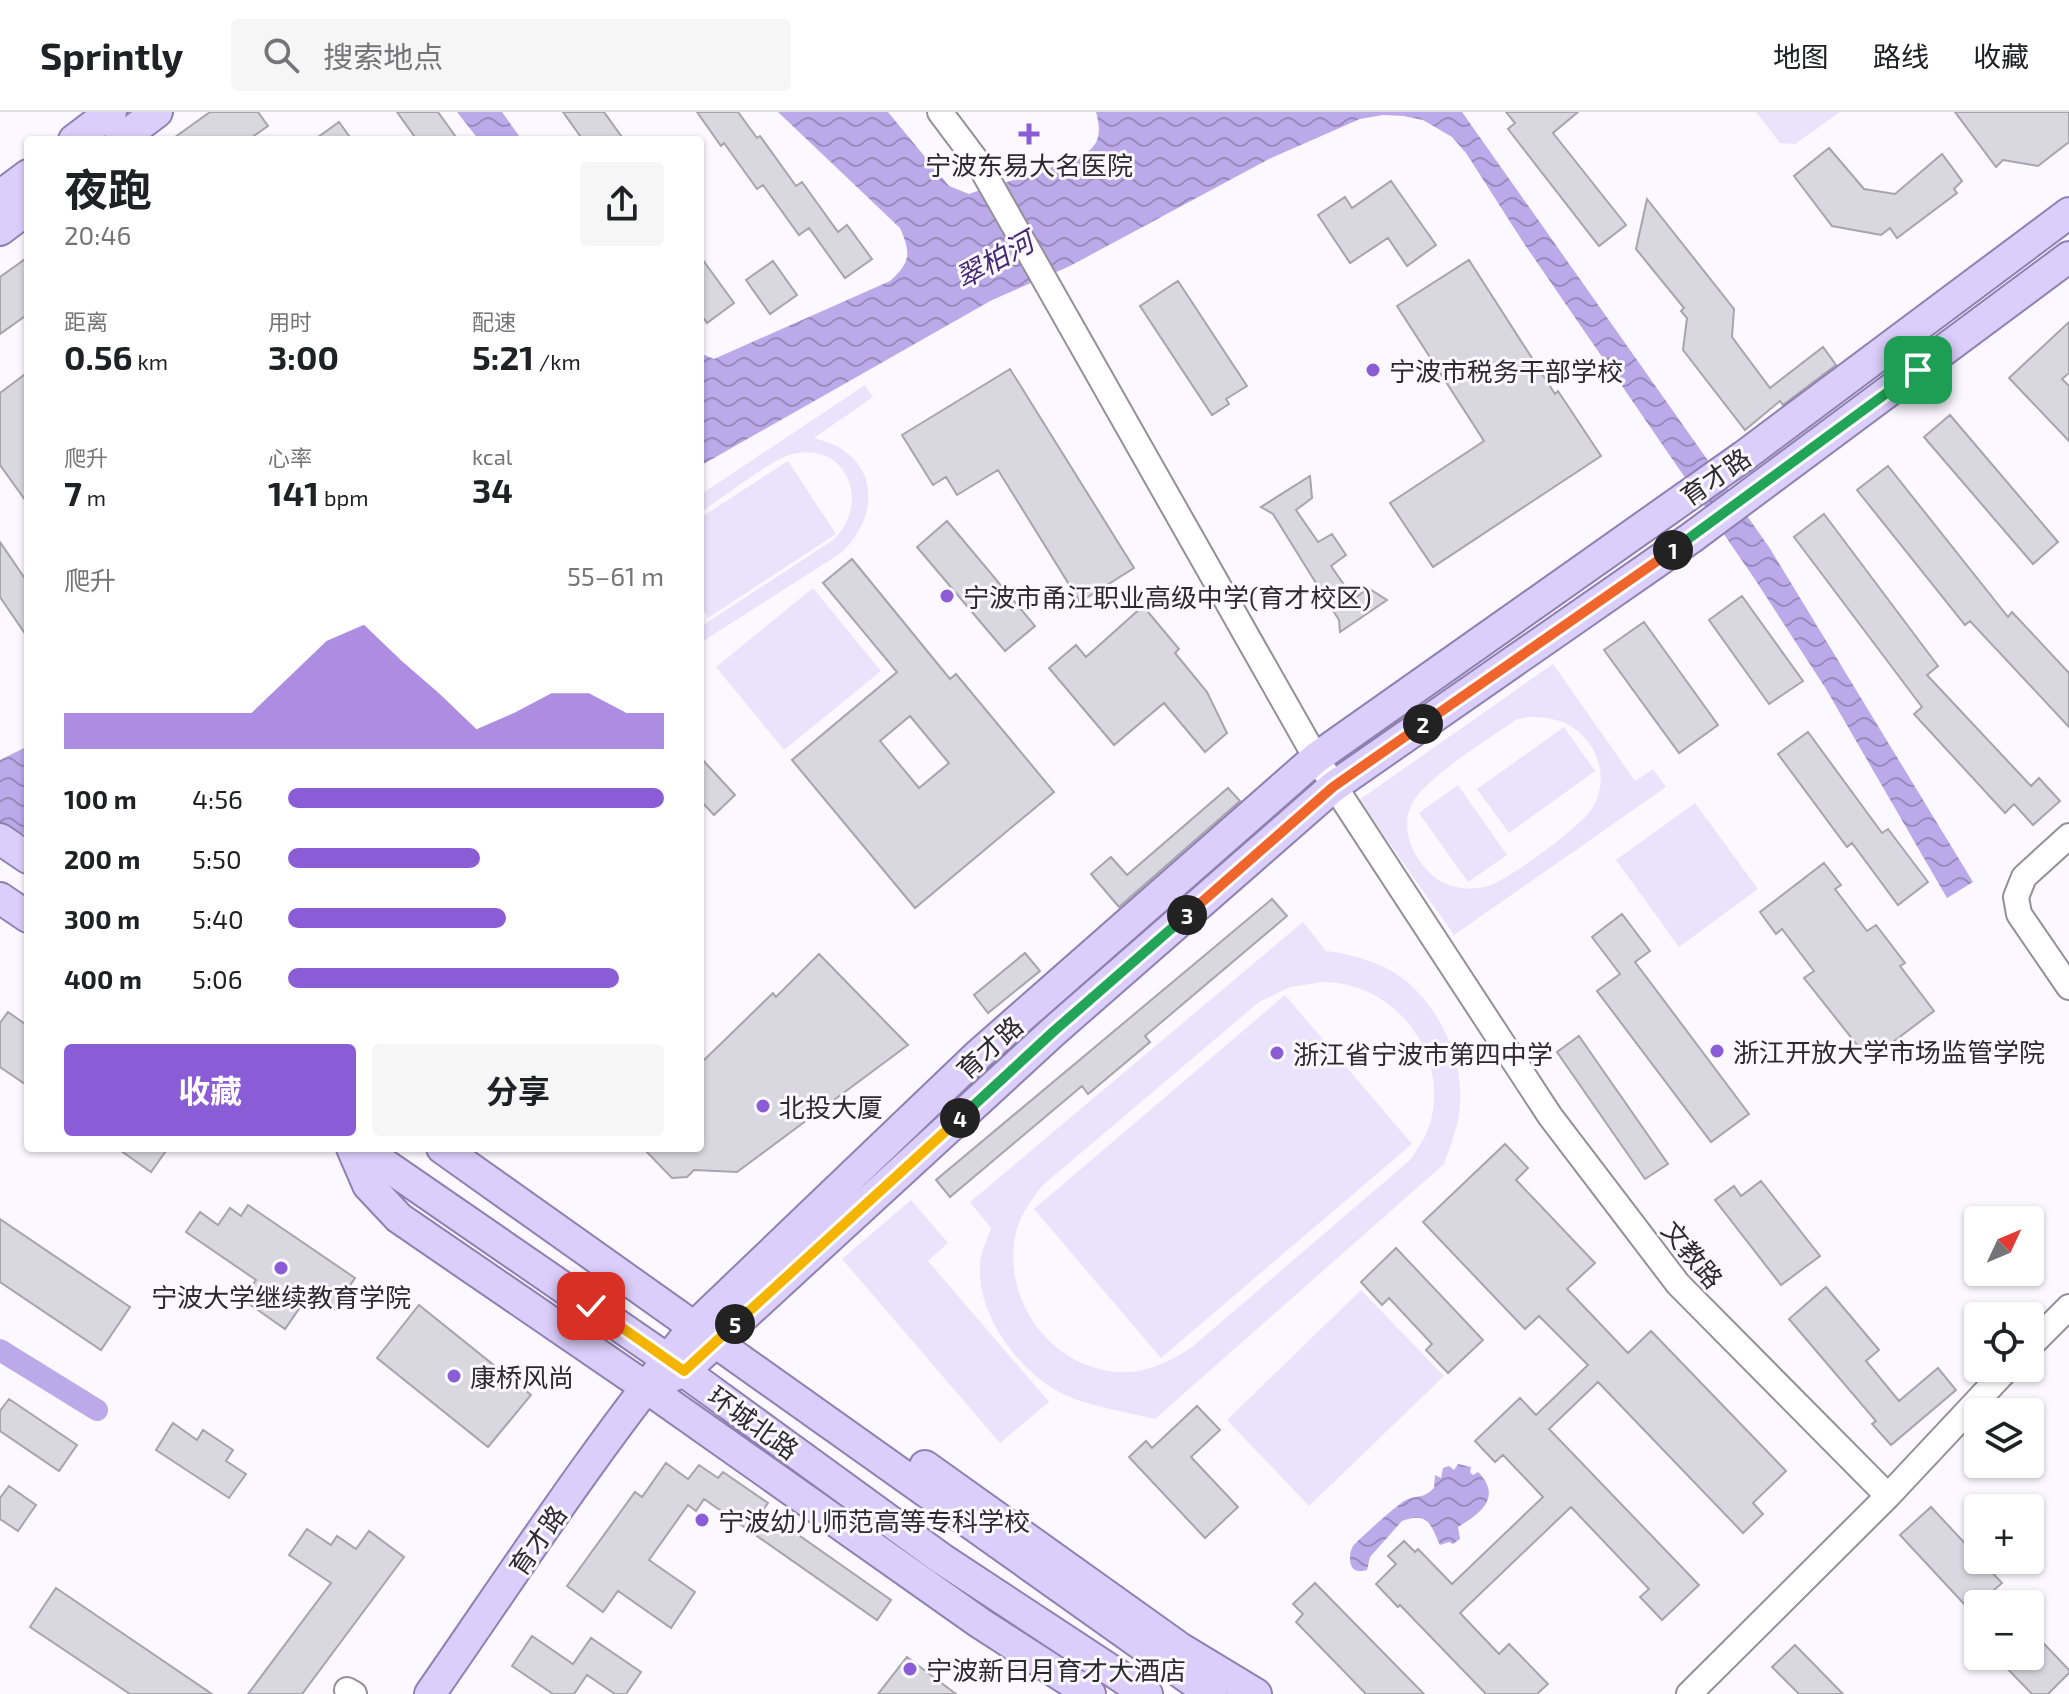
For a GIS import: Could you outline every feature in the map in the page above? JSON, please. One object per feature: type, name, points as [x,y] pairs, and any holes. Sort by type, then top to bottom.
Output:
[{"type":"main road","points":[[79,136],[111,112]]},
{"type":"main road","points":[[125,136],[157,112]]},
{"type":"main road","points":[[0,196],[24,178]]},
{"type":"main road","points":[[0,230],[24,212]]},
{"type":"main road","name":"育才路","points":[[714,1332],[978,1055],[1316,758],[1744,456],[2069,213]]},
{"type":"main road","name":"育才路","points":[[430,1694],[647,1388],[1054,1031],[1333,787],[1691,538],[2069,257]]},
{"type":"main road","points":[[0,839],[24,855]]},
{"type":"main road","points":[[0,898],[24,914]]},
{"type":"main road","points":[[354,1152],[368,1185],[399,1218],[980,1623],[1090,1694]]},
{"type":"main road","name":"环城北路","points":[[367,1152],[676,1365],[942,1559],[1147,1694]]},
{"type":"main road","name":"环城北路","points":[[448,1152],[714,1332],[1211,1694]]},
{"type":"main road","points":[[714,1332],[1180,1648],[1256,1694]]},
{"type":"street","points":[[940,112],[979,164],[1333,787]]},
{"type":"street","name":"文教路","points":[[1333,787],[1550,1116],[1678,1284],[1888,1496]]},
{"type":"street","points":[[2069,836],[2024,877],[2016,897],[2019,914],[2069,987]]},
{"type":"street","points":[[2044,1332],[2069,1307]]},
{"type":"street","points":[[1689,1694],[1888,1496],[1995,1382]]},
{"type":"shaded area","points":[[1756,112],[1840,112],[1795,144],[1780,143]]},
{"type":"shaded area","points":[[865,385],[873,397],[814,438],[843,450],[856,461],[864,474],[868,502],[860,529],[851,542],[841,553],[704,640],[704,624],[833,540],[845,525],[851,508],[851,492],[847,477],[838,464],[825,456],[809,452],[780,459],[704,510],[704,492]]},
{"type":"shaded area","points":[[788,461],[836,534],[708,618],[704,612],[704,515]]},
{"type":"shaded area","points":[[813,588],[881,671],[784,750],[716,667]]},
{"type":"shaded area","points":[[1553,664],[1635,781],[1653,769],[1666,787],[1454,935],[1359,800]],"holes":[[[1534,717],[1565,723],[1586,739],[1593,749],[1598,760],[1600,785],[1591,810],[1558,840],[1498,882],[1472,888],[1455,887],[1439,881],[1417,857],[1408,833],[1408,816],[1416,797],[1441,773],[1517,719]]]},
{"type":"shaded area","points":[[1564,727],[1595,771],[1509,833],[1477,789]]},
{"type":"shaded area","points":[[1458,785],[1507,855],[1468,882],[1419,813]]},
{"type":"shaded area","points":[[1695,803],[1758,889],[1679,947],[1616,860]]},
{"type":"shaded area","points":[[1303,922],[1326,951],[1346,954],[1384,967],[1415,989],[1437,1018],[1453,1051],[1458,1069],[1460,1104],[1444,1164],[1155,1419],[1072,1398],[1054,1389],[1020,1361],[994,1324],[986,1304],[980,1263],[991,1228],[970,1202]],"holes":[[[1323,982],[1348,985],[1371,993],[1391,1006],[1422,1043],[1434,1090],[1432,1116],[1410,1160],[1192,1347],[1175,1358],[1147,1369],[1118,1372],[1093,1367],[1051,1343],[1023,1304],[1013,1257],[1020,1219],[1043,1185],[1259,1002],[1290,987]]]},
{"type":"shaded area","points":[[1285,995],[1412,1144],[1161,1358],[1034,1209]]},
{"type":"shaded area","points":[[911,1200],[948,1243],[928,1261],[1049,1402],[1000,1443],[842,1259]]},
{"type":"shaded area","points":[[1361,1290],[1444,1376],[1309,1506],[1227,1420]]},
{"type":"water","points":[[457,112],[502,112],[519,136],[476,136]]},
{"type":"water","name":"翠柏河","points":[[778,112],[888,112],[949,186],[969,194],[1084,154],[1097,140],[1099,126],[1096,112],[1462,112],[1769,547],[1973,882],[1947,898],[1826,689],[1754,578],[1523,242],[1466,153],[1452,137],[1423,120],[1403,116],[1360,119],[1269,159],[1070,266],[992,300],[704,464],[704,355],[714,359],[890,281],[907,257],[900,228]]},
{"type":"water","points":[[24,748],[24,833],[0,847],[0,760]]},
{"type":"water","points":[[1458,1464],[1471,1467],[1473,1475],[1478,1472],[1489,1489],[1486,1504],[1458,1527],[1460,1539],[1453,1544],[1440,1545],[1428,1522],[1411,1518],[1402,1521],[1370,1557],[1367,1570],[1354,1569],[1350,1555],[1356,1542],[1402,1503],[1430,1492],[1434,1488],[1435,1475],[1441,1478],[1443,1468],[1449,1466],[1454,1470]]},
{"type":"building","points":[[210,112],[258,112],[268,126],[254,136],[177,136]]},
{"type":"building","points":[[397,112],[438,112],[455,136],[414,136]]},
{"type":"building","points":[[563,112],[604,112],[621,136],[580,136]]},
{"type":"building","points":[[697,112],[738,112],[757,138],[760,136],[796,186],[802,182],[838,232],[847,225],[872,259],[845,278],[809,228],[799,235],[763,185],[757,189]]},
{"type":"building","points":[[1506,112],[1578,112],[1553,133],[1626,225],[1599,246],[1508,129],[1515,123]]},
{"type":"building","points":[[1955,112],[2069,112],[2069,142],[2038,166],[2003,160],[1996,167]]},
{"type":"building","points":[[339,122],[349,136],[320,136]]},
{"type":"building","points":[[1829,148],[1864,189],[1895,194],[1942,154],[1962,181],[1954,189],[1957,193],[1897,238],[1890,228],[1881,235],[1832,226],[1794,176]]},
{"type":"building","points":[[1391,181],[1436,245],[1407,266],[1388,238],[1350,263],[1318,215],[1345,197],[1352,208]]},
{"type":"building","points":[[1647,199],[1734,309],[1732,337],[1770,388],[1823,347],[1836,365],[1783,405],[1780,401],[1745,430],[1683,350],[1687,318],[1681,311],[1684,308],[1636,249]]},
{"type":"building","points":[[24,260],[24,317],[0,334],[0,277]]},
{"type":"building","points":[[1469,260],[1555,394],[1558,391],[1601,456],[1433,567],[1390,503],[1484,441],[1397,306]]},
{"type":"building","points":[[773,261],[797,295],[770,314],[746,280]]},
{"type":"building","points":[[704,262],[734,303],[707,323],[704,319]]},
{"type":"building","points":[[1178,281],[1247,386],[1226,399],[1229,404],[1212,415],[1140,306]]},
{"type":"building","points":[[2069,322],[2069,373],[2062,379],[2069,386],[2069,441],[2009,378]]},
{"type":"building","points":[[1010,369],[1134,568],[1080,602],[998,470],[957,495],[946,477],[933,485],[902,435]]},
{"type":"building","points":[[24,375],[24,498],[0,465],[0,393]]},
{"type":"building","points":[[1950,415],[2058,542],[2033,564],[1924,437]]},
{"type":"building","points":[[1888,466],[2008,617],[2012,612],[2069,673],[2069,727],[1970,621],[1965,625],[1857,490]]},
{"type":"building","points":[[1310,476],[1312,498],[1296,510],[1318,542],[1332,534],[1346,555],[1331,566],[1354,599],[1368,588],[1387,600],[1340,632],[1339,620],[1273,514],[1261,507]]},
{"type":"building","points":[[1824,514],[1938,666],[1927,675],[2031,786],[2039,778],[2060,801],[2033,825],[2014,804],[2005,813],[1914,714],[1922,707],[1794,537]]},
{"type":"building","points":[[947,521],[1035,626],[1005,651],[917,547]]},
{"type":"building","points":[[0,542],[24,577],[24,632],[0,597]]},
{"type":"building","points":[[852,559],[950,679],[956,674],[1054,792],[915,908],[792,760],[897,672],[823,583]],"holes":[[[910,716],[949,763],[919,788],[880,741]]]},
{"type":"building","points":[[1742,596],[1803,681],[1769,704],[1709,620]]},
{"type":"building","points":[[1143,606],[1179,649],[1175,653],[1207,692],[1227,733],[1205,752],[1164,703],[1114,745],[1049,668],[1076,645],[1086,657]]},
{"type":"building","points":[[1644,622],[1718,725],[1679,753],[1604,650]]},
{"type":"building","points":[[1808,732],[1882,833],[1888,829],[1928,882],[1898,905],[1852,843],[1847,847],[1778,754]]},
{"type":"building","points":[[704,761],[735,795],[714,815],[704,804]]},
{"type":"building","points":[[1228,788],[1240,801],[1119,907],[1091,874],[1111,857],[1127,875]]},
{"type":"building","points":[[1824,863],[1841,885],[1835,889],[1867,931],[1876,925],[1905,963],[1900,966],[1934,1011],[1869,1060],[1804,978],[1814,971],[1782,929],[1776,934],[1760,912]]},
{"type":"building","points":[[1272,899],[1287,916],[1145,1036],[1150,1042],[1088,1094],[1082,1086],[950,1197],[936,1180]]},
{"type":"building","points":[[1622,914],[1650,951],[1635,962],[1749,1114],[1711,1142],[1597,991],[1620,974],[1592,937]]},
{"type":"building","points":[[1025,953],[1040,971],[988,1013],[974,995]]},
{"type":"building","name":"北投大厦","points":[[819,954],[908,1045],[737,1172],[694,1170],[687,1177],[672,1178],[647,1152],[704,1152],[704,1060],[773,993],[776,997]]},
{"type":"building","points":[[8,1012],[24,1023],[24,1083],[0,1067],[0,1023]]},
{"type":"building","points":[[1579,1036],[1668,1164],[1645,1179],[1557,1052]]},
{"type":"building","points":[[1505,1144],[1528,1168],[1516,1180],[1595,1263],[1567,1289],[1628,1353],[1651,1331],[1786,1471],[1753,1503],[1763,1514],[1743,1533],[1598,1382],[1549,1429],[1699,1585],[1662,1620],[1640,1597],[1649,1589],[1571,1507],[1460,1613],[1499,1654],[1509,1644],[1548,1684],[1537,1694],[1486,1694],[1376,1584],[1396,1564],[1388,1556],[1404,1541],[1415,1552],[1418,1549],[1452,1584],[1543,1497],[1503,1455],[1495,1462],[1475,1441],[1520,1398],[1536,1415],[1588,1365],[1539,1316],[1525,1329],[1423,1222]]},
{"type":"building","points":[[123,1152],[165,1152],[151,1172]]},
{"type":"building","points":[[1761,1181],[1820,1256],[1781,1285],[1715,1200],[1734,1186],[1741,1196]]},
{"type":"building","points":[[248,1205],[355,1278],[334,1309],[310,1293],[285,1329],[242,1299],[256,1280],[186,1232],[200,1212],[218,1225],[230,1208],[241,1216]]},
{"type":"building","points":[[0,1219],[130,1307],[101,1350],[0,1282]]},
{"type":"building","points":[[1396,1248],[1483,1340],[1448,1373],[1426,1350],[1432,1344],[1389,1298],[1382,1305],[1361,1282]]},
{"type":"building","points":[[1826,1287],[1879,1350],[1866,1361],[1899,1401],[1938,1368],[1956,1390],[1891,1445],[1872,1424],[1876,1421],[1789,1319]]},
{"type":"building","name":"康桥风尚","points":[[419,1305],[531,1395],[488,1447],[377,1358]]},
{"type":"building","points":[[9,1399],[77,1445],[59,1471],[0,1431],[0,1411]]},
{"type":"building","points":[[1197,1406],[1220,1430],[1191,1457],[1238,1507],[1205,1538],[1129,1457],[1146,1441],[1152,1448]]},
{"type":"building","points":[[173,1423],[197,1440],[203,1430],[233,1450],[226,1461],[246,1474],[229,1498],[156,1450]]},
{"type":"building","points":[[666,1463],[688,1479],[699,1465],[718,1478],[723,1472],[768,1503],[763,1510],[891,1600],[877,1620],[704,1499],[696,1511],[688,1505],[649,1560],[695,1592],[671,1628],[618,1591],[603,1612],[567,1586],[635,1492],[642,1497]]},
{"type":"building","points":[[9,1486],[36,1505],[18,1531],[0,1519],[0,1498]]},
{"type":"building","points":[[1931,1507],[1964,1542],[1964,1574],[1994,1574],[2002,1583],[1994,1590],[1964,1590],[1964,1604],[1900,1535]]},
{"type":"building","points":[[307,1529],[331,1545],[337,1536],[356,1549],[369,1531],[404,1557],[302,1694],[248,1694],[331,1583],[289,1555]]},
{"type":"building","points":[[1315,1583],[1424,1694],[1366,1694],[1296,1622],[1303,1614],[1293,1604]]},
{"type":"building","points":[[56,1588],[212,1694],[130,1694],[30,1627]]},
{"type":"building","points":[[532,1636],[573,1664],[591,1638],[641,1672],[626,1694],[615,1694],[587,1675],[574,1694],[553,1694],[512,1666]]},
{"type":"building","points":[[2044,1644],[2069,1673],[2048,1694],[2032,1694],[2009,1670],[2044,1670]]},
{"type":"building","points":[[1795,1645],[1843,1694],[1799,1694],[1772,1667]]},
{"type":"building","name":"宁波新日月育才大酒店","points":[[907,1657],[956,1694],[878,1694]]},
{"type":"waterway","points":[[0,1350],[97,1410]]},
{"type":"place","name":"宁波东易大名医院","points":[[1029,134]]},
{"type":"place","name":"宁波市税务干部学校","points":[[1373,370]]},
{"type":"place","name":"宁波市甬江职业高级中学(育才校区)","points":[[947,596]]},
{"type":"place","name":"浙江开放大学市场监管学院","points":[[1717,1051]]},
{"type":"place","name":"浙江省宁波市第四中学","points":[[1277,1053]]},
{"type":"place","name":"北投大厦","points":[[763,1106]]},
{"type":"place","name":"宁波大学继续教育学院","points":[[281,1268]]},
{"type":"place","name":"康桥风尚","points":[[454,1376]]},
{"type":"place","name":"宁波幼儿师范高等专科学校","points":[[702,1520]]},
{"type":"place","name":"宁波新日月育才大酒店","points":[[910,1669]]},
{"type":"route","points":[[591,1306],[684,1371],[1054,1031],[1333,787],[1691,538],[1918,370]]}]
